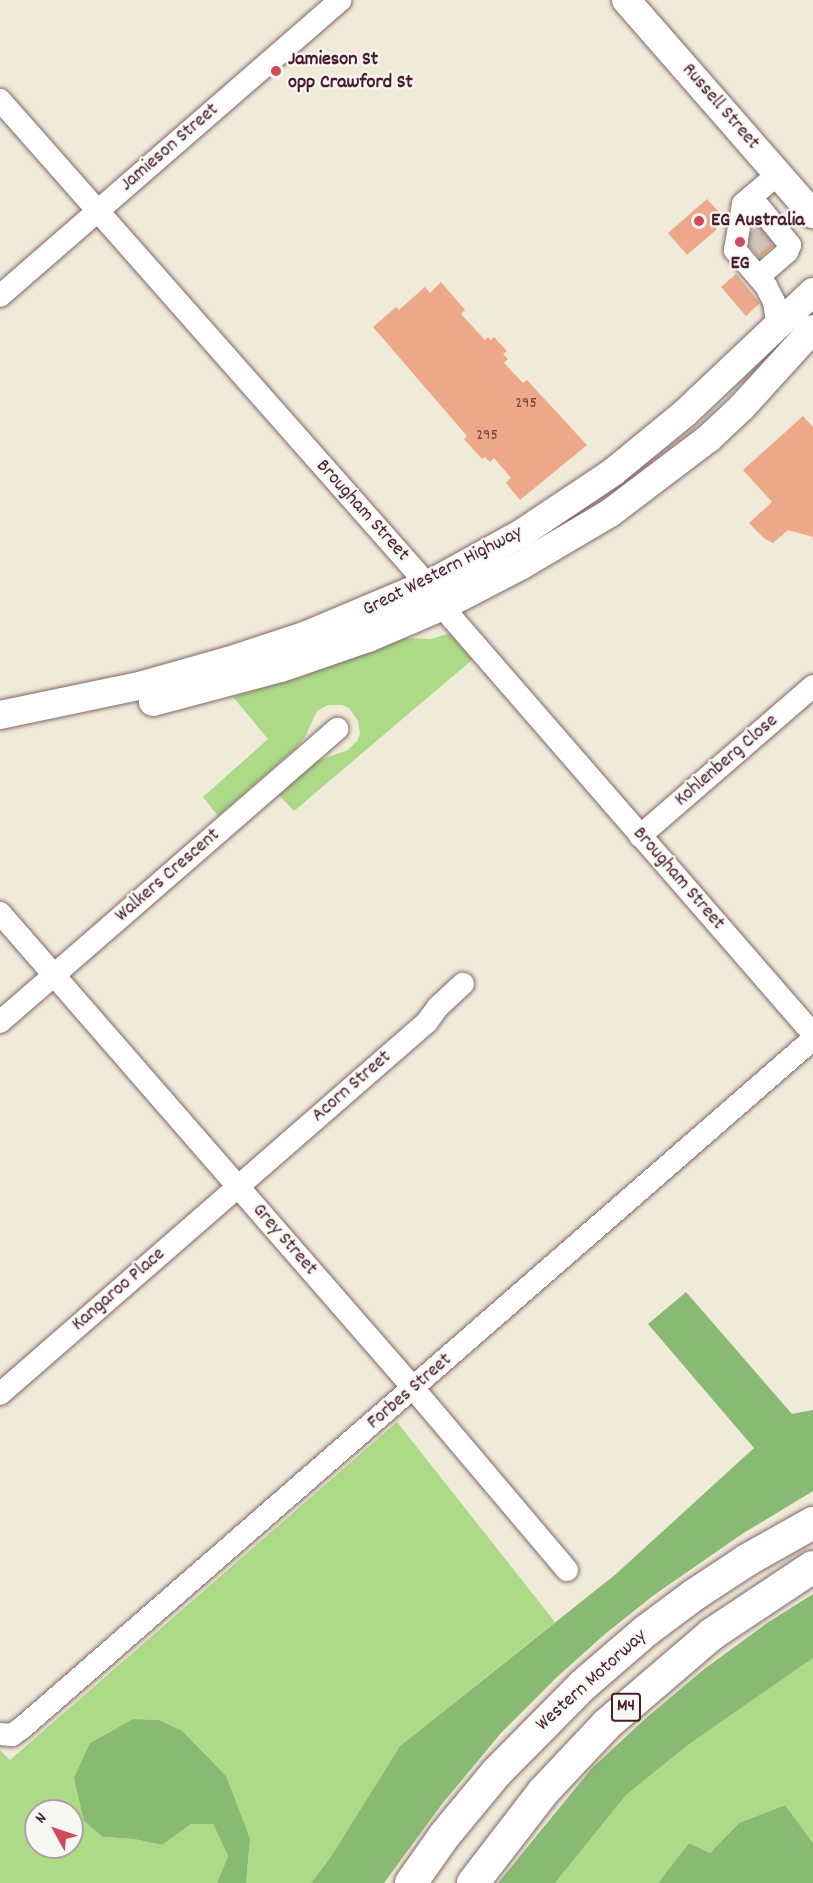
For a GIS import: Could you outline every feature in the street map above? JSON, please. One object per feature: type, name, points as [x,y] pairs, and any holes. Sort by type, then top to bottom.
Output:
[{"type":"highway","points":[[785,1538],[813,1512]]},
{"type":"highway","name":"Western Motorway","points":[[411,1883],[444,1836],[497,1772],[583,1685],[674,1610],[785,1538],[813,1523]]},
{"type":"highway","name":"M4","points":[[473,1883],[543,1792],[607,1724],[712,1634],[813,1567]]},
{"type":"main road","name":"Russell Street","points":[[629,1],[813,214]]},
{"type":"main road","name":"Great Western Highway","points":[[0,734],[155,702],[281,668],[368,638],[435,595],[613,472],[675,422],[813,292]]},
{"type":"main road","name":"Great Western Highway","points":[[0,715],[143,685],[228,662],[522,565],[610,513],[709,438],[758,390],[813,329]]},
{"type":"main road","points":[[758,390],[813,359]]},
{"type":"street","name":"Jamieson Street","points":[[0,296],[339,0]]},
{"type":"street","name":"Brougham Street","points":[[0,100],[435,595],[640,836],[813,1034]]},
{"type":"street","points":[[778,174],[743,204],[746,226],[735,250],[759,277],[772,297],[778,326]]},
{"type":"street","points":[[751,196],[789,241],[787,252],[773,257],[759,277]]},
{"type":"street","name":"Kohlenberg Close","points":[[640,836],[813,686]]},
{"type":"street","name":"Walkers Crescent","points":[[0,1023],[337,729]]},
{"type":"street","name":"Grey Street","points":[[0,913],[414,1389],[567,1570]]},
{"type":"street","name":"Acorn Street","points":[[238,1187],[427,1022],[438,1007],[463,984]]},
{"type":"street","name":"Forbes Street","points":[[1,1735],[12,1735],[23,1727],[414,1389],[813,1039]]},
{"type":"street","name":"Kangaroo Place","points":[[0,1394],[238,1187]]},
{"type":"green space","points":[[451,635],[472,660],[294,811],[278,794],[314,762],[348,750],[357,741],[360,734],[358,721],[349,708],[342,705],[328,705],[317,711],[305,737],[296,748],[218,816],[203,797],[268,739],[233,697],[300,677],[406,638],[431,639]]},
{"type":"green space","points":[[686,1292],[792,1414],[813,1410],[813,1491],[742,1534],[654,1595],[605,1634],[557,1677],[501,1733],[442,1804],[384,1883],[311,1883],[330,1858],[400,1746],[616,1574],[754,1448],[648,1324]]},
{"type":"green space","points":[[397,1422],[555,1622],[400,1746],[330,1858],[311,1883],[246,1883],[250,1839],[159,1720],[133,1719],[90,1743],[103,1837],[134,1839],[162,1845],[191,1824],[213,1824],[228,1856],[217,1883],[0,1883],[0,1750],[10,1760]]},
{"type":"green space","points":[[813,1594],[813,1658],[688,1745],[626,1795],[555,1883],[498,1883],[592,1768],[645,1719],[703,1670],[767,1623]]},
{"type":"green space","points":[[813,1658],[813,1843],[785,1805],[739,1823],[710,1853],[689,1843],[658,1883],[555,1883],[626,1795],[688,1745]]},
{"type":"green space","points":[[133,1719],[159,1720],[182,1731],[226,1776],[250,1839],[246,1883],[217,1883],[228,1856],[213,1824],[191,1824],[162,1845],[134,1839],[103,1837],[84,1821],[84,1799],[79,1799],[74,1778],[90,1743]]},
{"type":"green space","points":[[785,1805],[813,1843],[813,1883],[658,1883],[689,1843],[710,1853],[739,1823]]},
{"type":"building","name":"EG Australia","points":[[707,199],[718,211],[716,230],[687,255],[668,233]]},
{"type":"building","points":[[757,226],[773,246],[760,258],[749,246],[752,231]]},
{"type":"building","points":[[736,274],[760,303],[746,316],[721,287]]},
{"type":"building","points":[[441,282],[465,310],[461,314],[485,340],[488,337],[491,340],[494,337],[507,351],[503,354],[508,359],[504,363],[523,383],[527,380],[587,445],[520,500],[506,483],[511,478],[494,458],[490,462],[485,457],[482,459],[464,439],[467,436],[373,327],[396,307],[399,310],[425,287],[430,293]]},
{"type":"building","points":[[803,416],[813,427],[813,537],[788,530],[773,543],[765,539],[749,523],[772,502],[743,470]]},
{"type":"tunnel","points":[[751,232],[769,252]]},
{"type":"place","name":"Jamieson St opp Crawford St","points":[[276,71]]},
{"type":"place","name":"EG Australia","points":[[699,221]]},
{"type":"place","name":"EG","points":[[740,242]]}]
